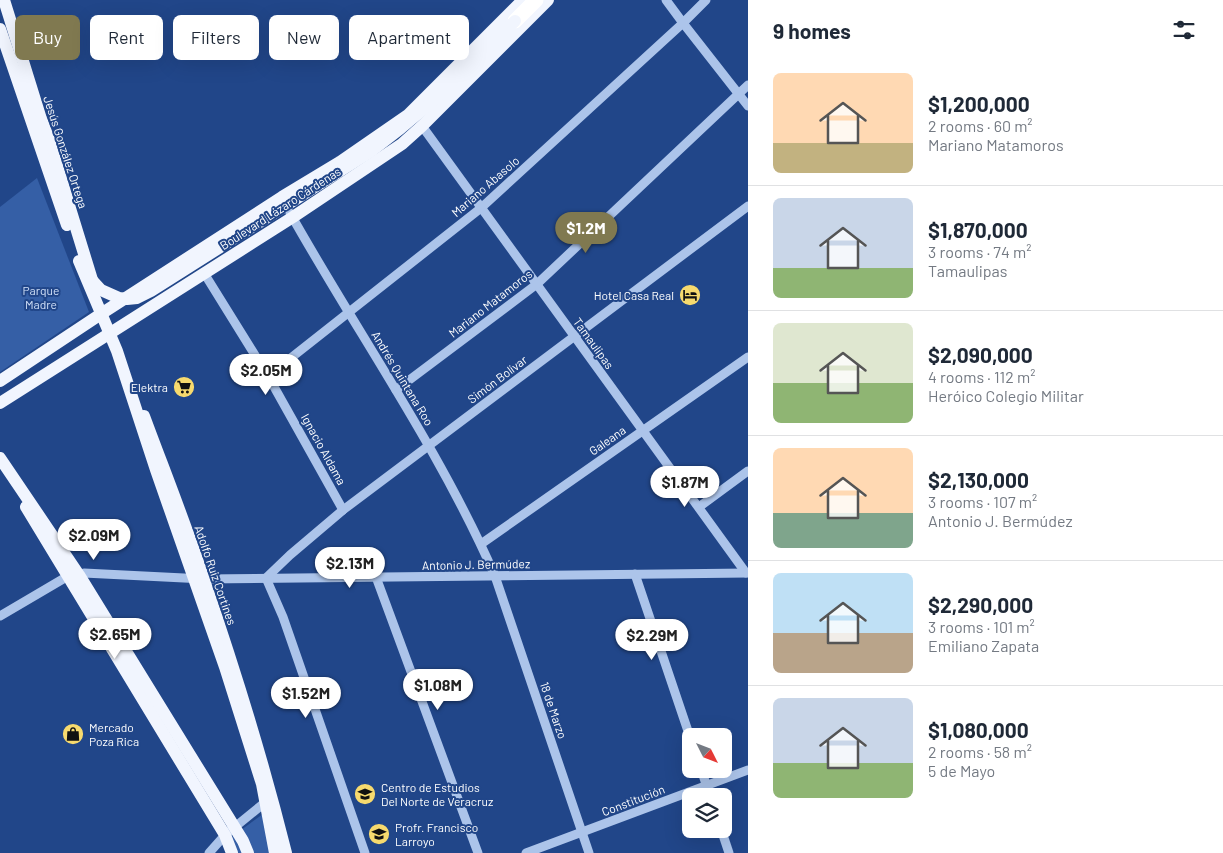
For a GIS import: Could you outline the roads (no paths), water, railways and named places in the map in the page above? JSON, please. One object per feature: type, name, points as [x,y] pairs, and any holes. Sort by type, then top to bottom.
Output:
[{"type":"highway","points":[[515,21],[536,0]]},
{"type":"main road","name":"Jesús González Ortega","points":[[4,0],[41,119],[50,140],[94,286],[104,312]]},
{"type":"main road","name":"Boulevard Lázaro Cárdenas","points":[[0,381],[282,197],[340,162],[408,115],[523,0]]},
{"type":"main road","name":"Boulevard Lázaro Cárdenas","points":[[0,403],[292,217],[402,144],[548,0]]},
{"type":"main road","points":[[79,260],[90,278],[101,290],[111,295],[127,299],[137,298],[151,291],[370,152],[426,108],[515,21]]},
{"type":"main road","points":[[0,29],[79,260],[117,351],[156,470],[228,676],[262,784],[275,853]]},
{"type":"main road","name":"Adolfo Ruiz Cortines","points":[[104,312],[113,330],[204,579],[252,725],[286,853]]},
{"type":"main road","points":[[0,458],[78,575],[243,841],[248,853]]},
{"type":"main road","points":[[0,465],[225,835],[232,853]]},
{"type":"street","points":[[666,0],[748,106]]},
{"type":"street","name":"Mariano Abasolo","points":[[268,376],[481,208],[706,0]]},
{"type":"street","name":"Mariano Matamoros","points":[[396,390],[537,284],[748,85]]},
{"type":"street","name":"Tamaulipas","points":[[422,126],[747,573]]},
{"type":"street","name":"Andrés Quintana Roo","points":[[282,197],[348,313],[429,446],[481,544],[495,576]]},
{"type":"street","name":"Simón Bolívar","points":[[266,578],[290,555],[344,510],[748,206]]},
{"type":"street","name":"Ignacio Aldama","points":[[204,273],[268,376],[344,510]]},
{"type":"street","name":"Galeana","points":[[481,544],[748,357]]},
{"type":"street","points":[[699,507],[748,470]]},
{"type":"street","name":"Antonio J. Bermúdez","points":[[69,576],[84,573],[204,579],[747,573]]},
{"type":"street","points":[[635,574],[687,728]]},
{"type":"street","points":[[0,616],[69,576]]},
{"type":"street","name":"18 de Marzo","points":[[495,576],[589,853]]},
{"type":"street","points":[[376,577],[478,853]]},
{"type":"street","points":[[266,578],[283,618],[365,853]]},
{"type":"street","name":"Constitución","points":[[526,853],[748,770]]},
{"type":"street","points":[[704,778],[707,788]]},
{"type":"street","points":[[209,853],[225,835],[272,797]]},
{"type":"street","points":[[724,838],[729,853]]},
{"type":"place","name":"Hotel Casa Real","points":[[690,295]]},
{"type":"place","name":"Elektra","points":[[184,387]]},
{"type":"place","name":"Mercado Poza Rica","points":[[73,734]]},
{"type":"place","name":"Centro de Estudios Del Norte de Veracruz","points":[[365,794]]},
{"type":"place","name":"Profr. Francisco Larroyo","points":[[379,834]]},
{"type":"park label","name":"Parque Madre","points":[[41,297]]}]
